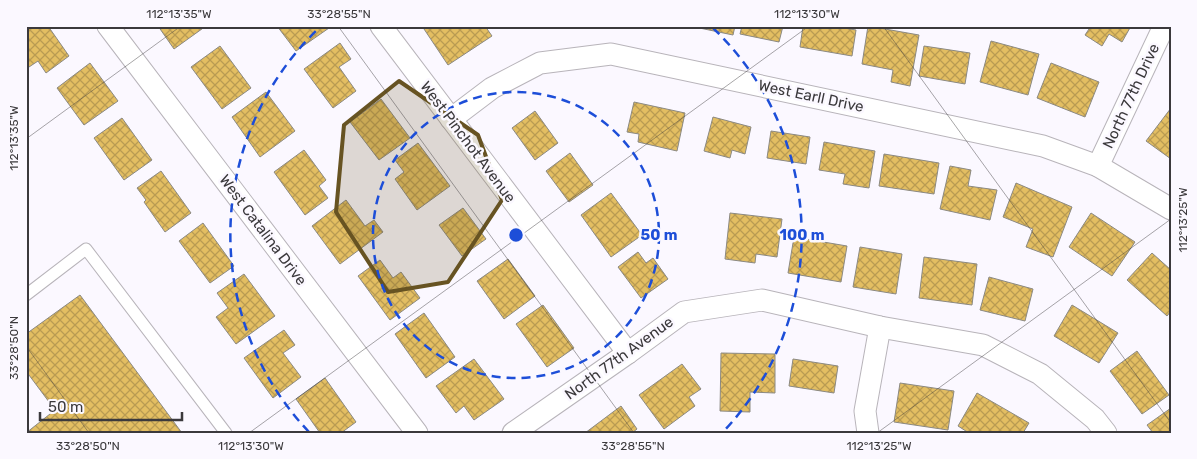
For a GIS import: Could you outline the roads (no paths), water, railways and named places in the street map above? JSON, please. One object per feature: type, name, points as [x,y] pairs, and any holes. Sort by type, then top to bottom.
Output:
[{"type":"street","name":"West Catalina Drive","points":[[108,26],[417,433]]},
{"type":"street","name":"West Pinchot Avenue","points":[[381,26],[628,353]]},
{"type":"street","name":"North 77th Drive","points":[[1098,166],[1164,26]]},
{"type":"street","name":"West Earll Drive","points":[[451,118],[492,88],[540,64],[611,54],[1043,146],[1098,166],[1171,209]]},
{"type":"street","name":"North 77th Avenue","points":[[512,433],[684,312],[762,300],[880,327],[983,345],[1040,374],[1095,418],[1106,433]]},
{"type":"street","points":[[868,433],[865,411],[880,327]]},
{"type":"lane","points":[[26,295],[86,249],[226,433]]}]
